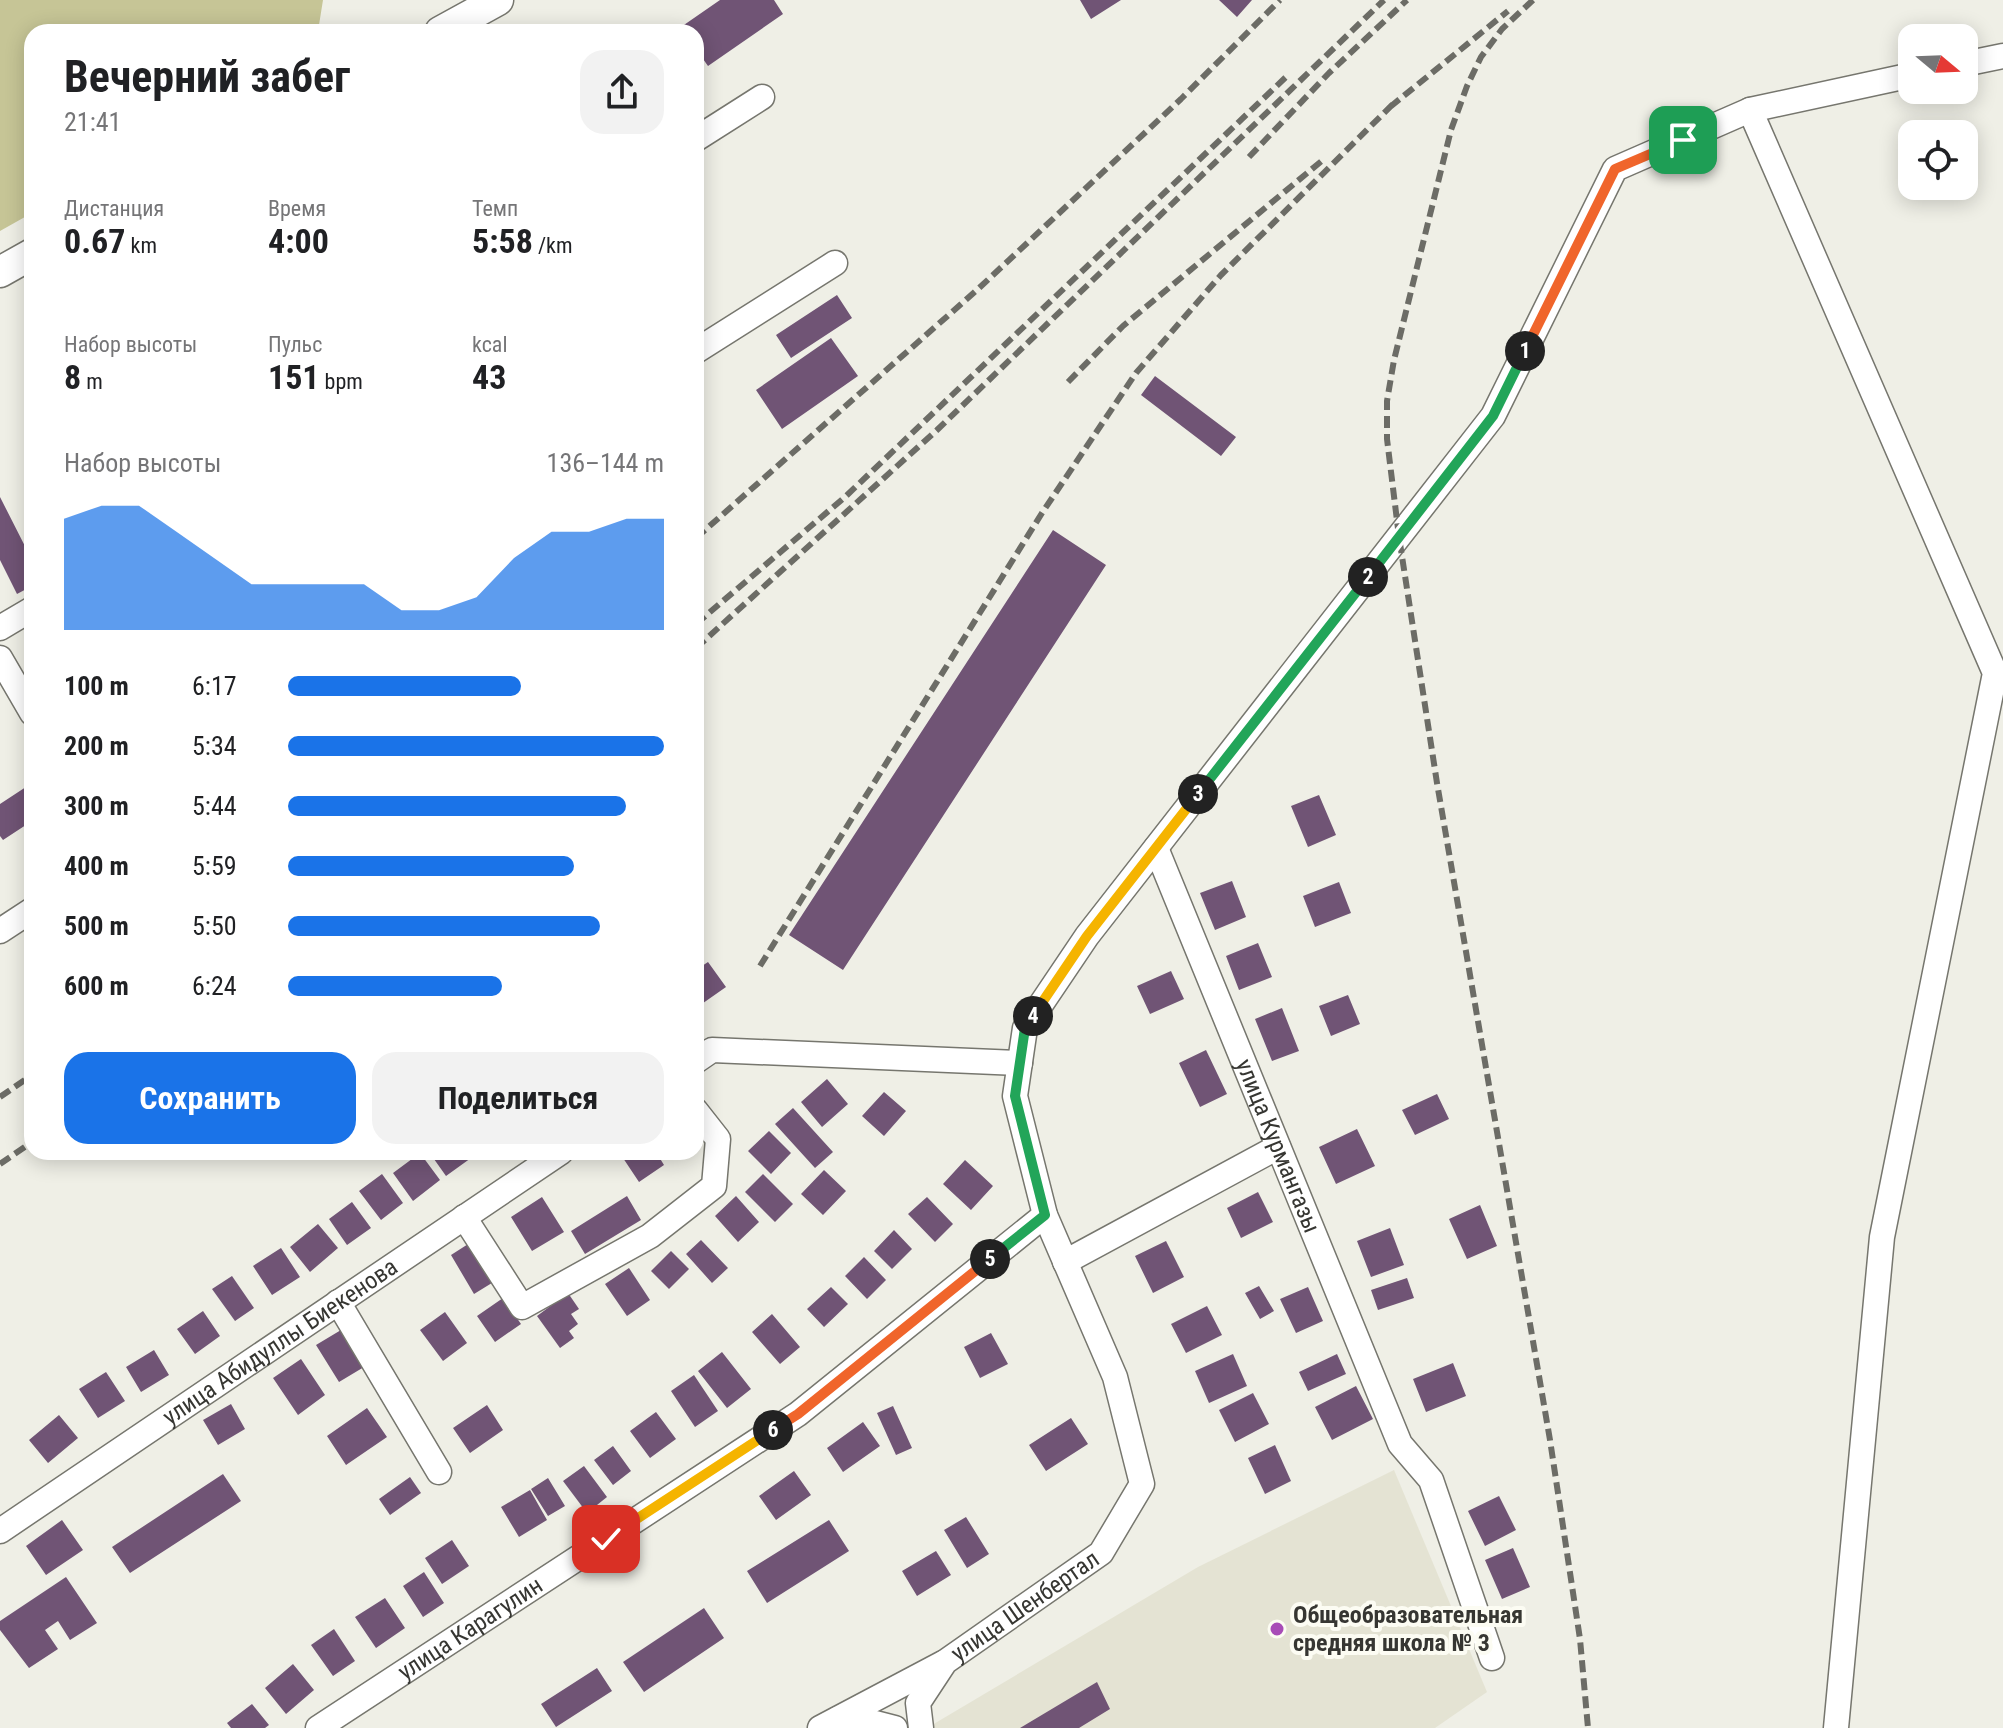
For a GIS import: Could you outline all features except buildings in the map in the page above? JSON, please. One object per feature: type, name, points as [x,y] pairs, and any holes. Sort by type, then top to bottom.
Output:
[{"type":"main road","points":[[454,24],[498,0]]},
{"type":"main road","points":[[0,272],[24,258]]},
{"type":"street","points":[[1978,61],[2003,56]]},
{"type":"street","name":"улица Шенбертал","points":[[921,1728],[918,1703],[945,1662],[1101,1553],[1142,1484],[1115,1377],[1045,1215],[1015,1096],[1025,1028],[1087,936],[1493,416],[1615,169],[1750,110],[1898,78]]},
{"type":"street","points":[[704,134],[762,97]]},
{"type":"street","points":[[1750,110],[1995,673],[1882,1237],[1836,1728]]},
{"type":"street","points":[[704,346],[835,263]]},
{"type":"street","points":[[0,628],[24,614]]},
{"type":"street","points":[[3,669],[24,701]]},
{"type":"street","name":"улица Курмангазы","points":[[1156,848],[1400,1444],[1431,1480],[1492,1658]]},
{"type":"street","points":[[0,931],[24,915]]},
{"type":"street","points":[[704,1056],[712,1050],[1020,1063]]},
{"type":"street","points":[[464,1217],[522,1307],[650,1236],[714,1186],[718,1139],[704,1121]]},
{"type":"street","points":[[1065,1262],[1278,1147]]},
{"type":"street","name":"улица Абидуллы Биекенова","points":[[0,1531],[549,1160]]},
{"type":"street","name":"улица Карагулин","points":[[318,1728],[798,1414],[1045,1215]]},
{"type":"street","points":[[338,1302],[439,1472]]},
{"type":"street","points":[[828,1724],[945,1662]]},
{"type":"street","points":[[828,1724],[864,1720],[895,1728]]},
{"type":"shaded area","points":[[0,0],[323,0],[319,24],[24,24],[24,218],[0,231]]},
{"type":"shaded area","name":"Общеобразовательная средняя школа № 3","points":[[1394,1470],[1487,1692],[1435,1728],[935,1728],[932,1725],[1198,1567]]},
{"type":"railway","points":[[704,531],[977,290],[1181,99],[1280,0]]},
{"type":"railway","points":[[704,641],[937,430],[1384,0]]},
{"type":"railway","points":[[1249,157],[1329,73],[1407,0]]},
{"type":"railway","points":[[1533,0],[1502,29],[1481,57],[1451,130],[1394,360],[1387,401],[1387,439],[1437,783],[1550,1440],[1580,1639],[1588,1728]]},
{"type":"railway","points":[[1390,107],[1508,11]]},
{"type":"railway","points":[[704,617],[845,497],[1286,77]]},
{"type":"railway","points":[[760,966],[1042,513],[1136,373],[1221,275],[1396,101]]},
{"type":"railway","points":[[1068,382],[1123,326],[1324,159]]},
{"type":"railway","points":[[0,1097],[24,1080]]},
{"type":"railway","points":[[0,1164],[24,1148]]},
{"type":"place","name":"Общеобразовательная средняя школа № 3","points":[[1277,1629]]},
{"type":"route","points":[[606,1539],[798,1414],[1045,1215],[1015,1096],[1025,1028],[1087,936],[1493,416],[1615,169],[1683,140]]}]
